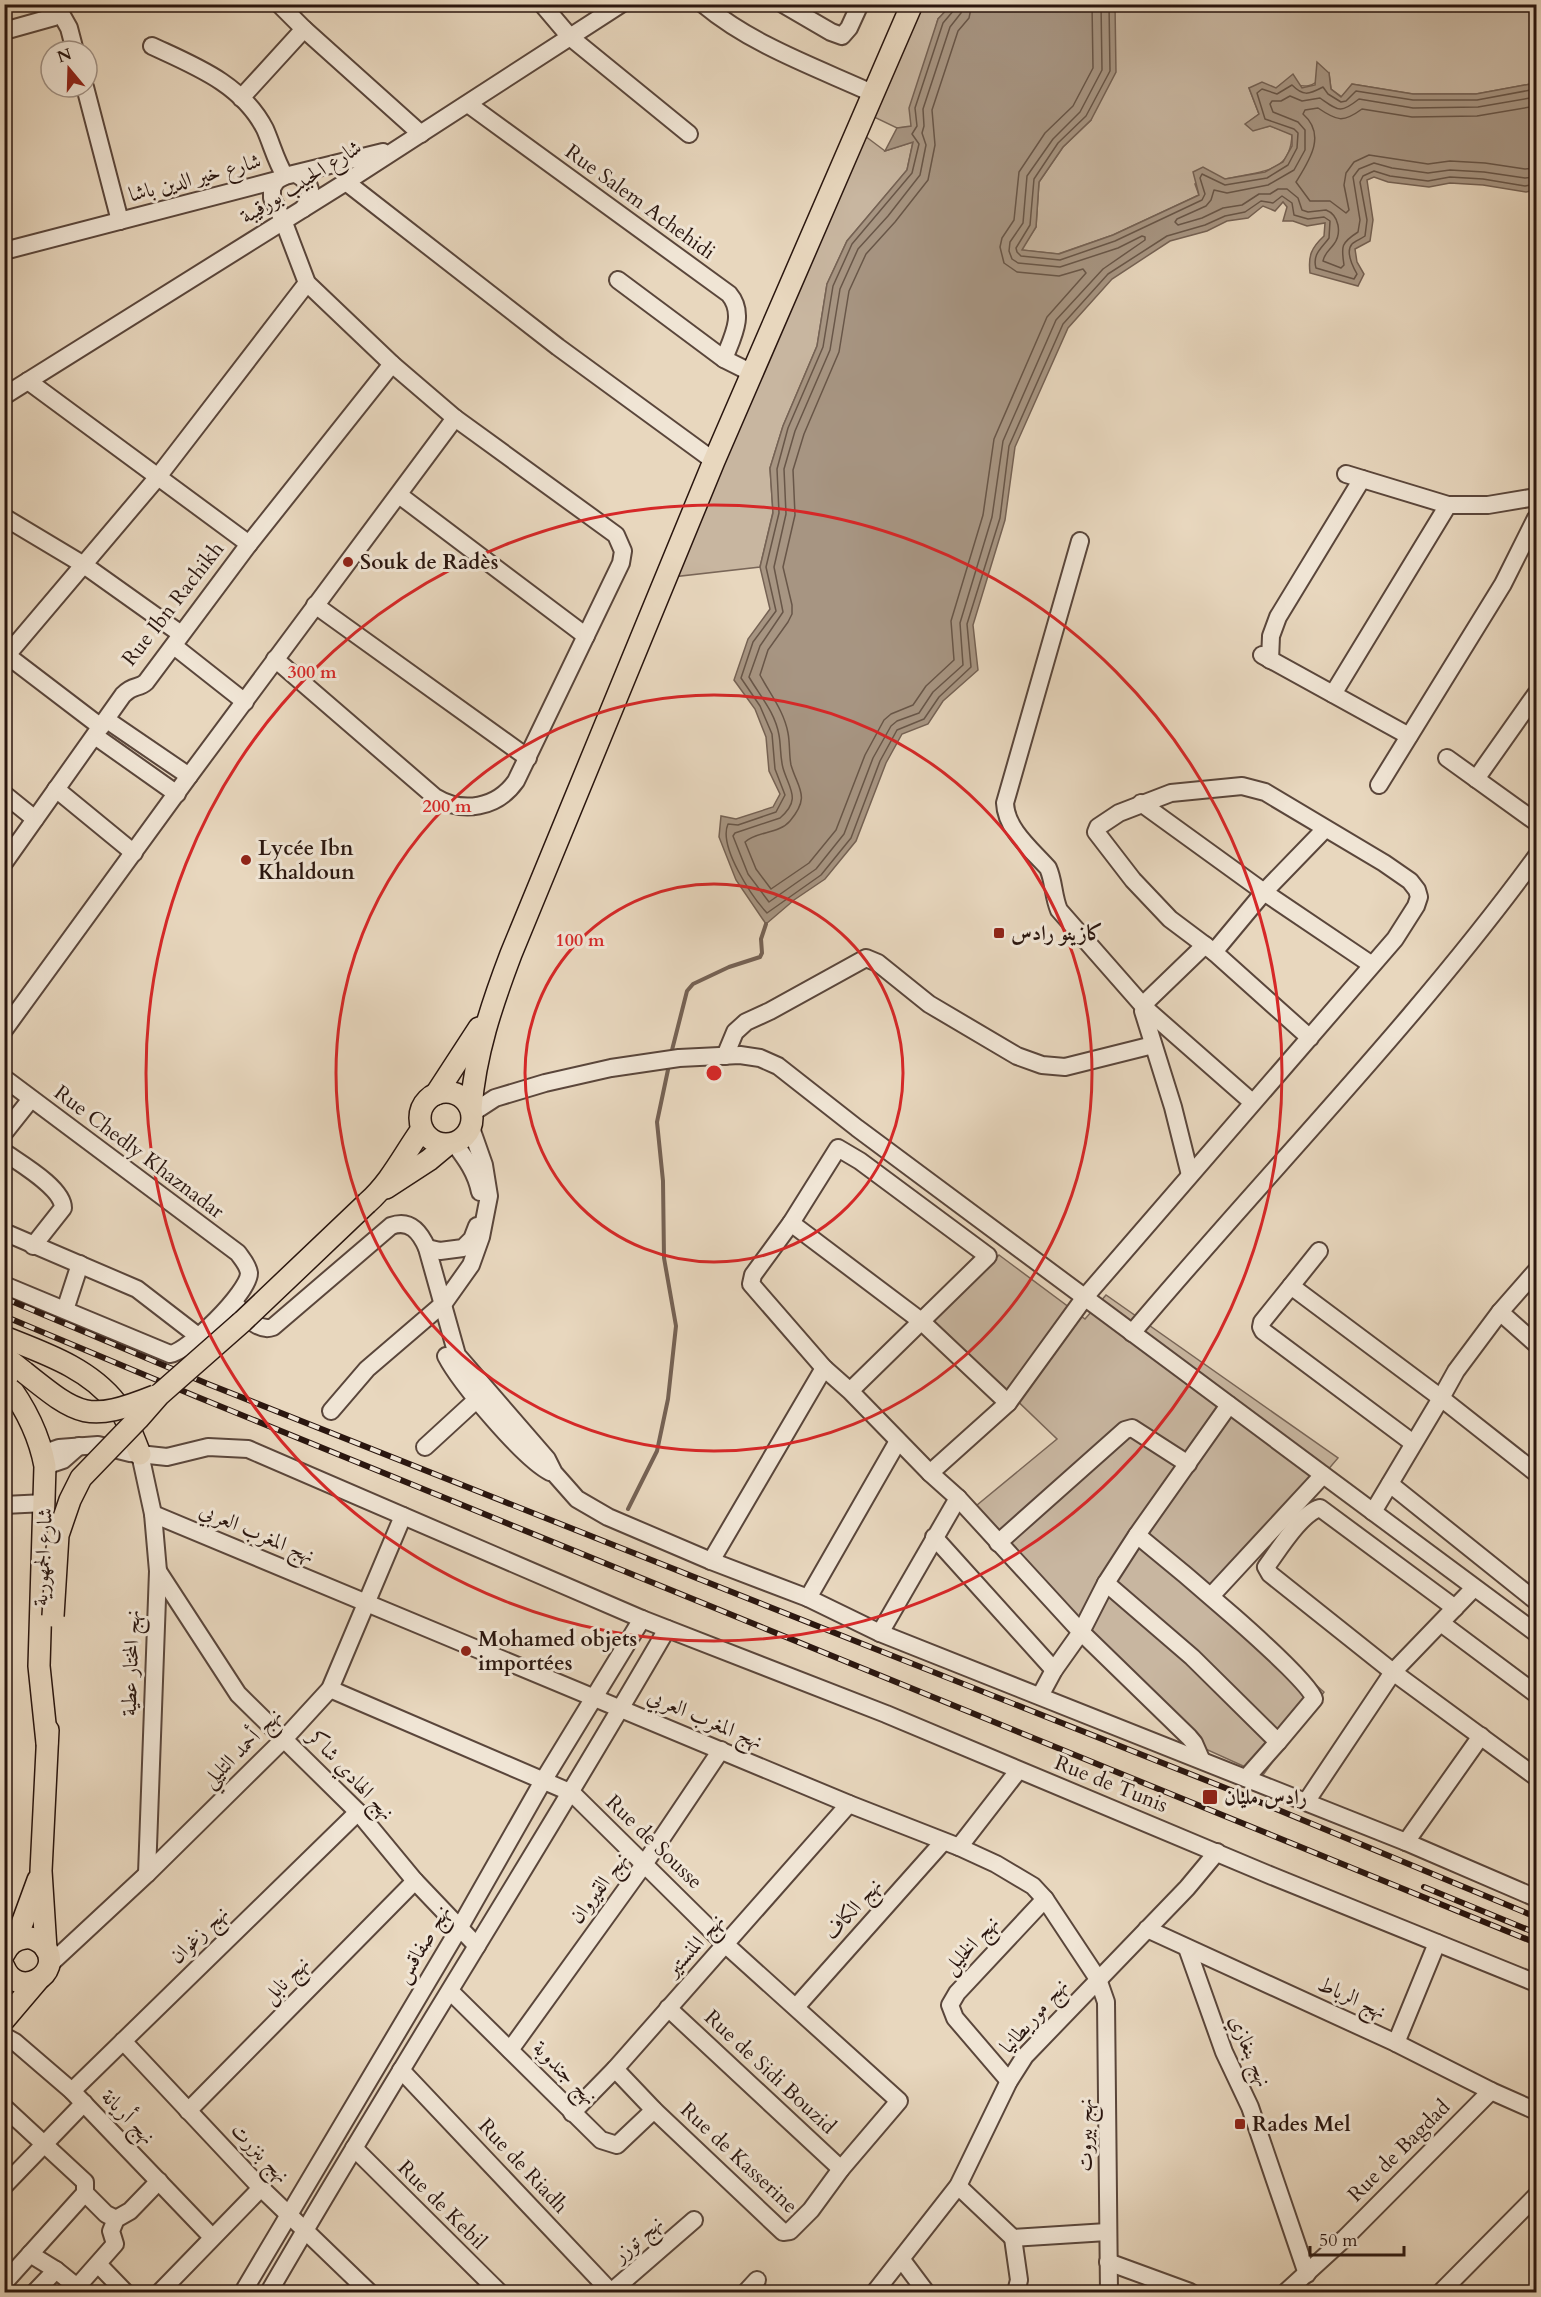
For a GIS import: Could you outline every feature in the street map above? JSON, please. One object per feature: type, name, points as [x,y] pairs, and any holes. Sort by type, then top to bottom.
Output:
[{"type":"main road","points":[[4,2020],[44,1965],[41,1871],[53,1616],[58,1535],[70,1500],[81,1478],[159,1395],[243,1321],[374,1197],[450,1144],[465,1137],[471,1116],[479,1051],[490,1010],[515,944],[714,461],[912,4]]},
{"type":"main road","points":[[436,1094],[490,1010]]},
{"type":"main road","points":[[450,1144],[436,1143],[422,1129],[420,1119],[422,1108],[427,1100],[436,1094],[456,1093],[465,1099],[471,1116]]},
{"type":"main road","points":[[374,1197],[422,1129]]},
{"type":"main road","points":[[4,1337],[54,1358],[93,1381],[117,1404],[140,1455]]},
{"type":"main road","points":[[4,1356],[14,1376],[62,1402],[90,1413],[117,1411],[159,1395]]},
{"type":"main road","name":"شارع الجمهورية","points":[[14,1376],[44,1460],[45,1503],[39,1665],[47,1743]]},
{"type":"main road","points":[[41,1871],[8,1956],[17,1981],[24,1983],[44,1965]]},
{"type":"main road","points":[[8,1956],[23,1938],[36,1940],[44,1965]]},
{"type":"street","points":[[279,4],[422,134]]},
{"type":"street","points":[[542,4],[570,37],[689,134]]},
{"type":"street","name":"شارع الحبيب بورقيبة","points":[[4,396],[422,134],[621,4]]},
{"type":"street","points":[[703,4],[728,24],[748,36],[872,93]]},
{"type":"street","points":[[783,4],[842,36],[849,28],[860,4]]},
{"type":"street","points":[[4,31],[54,17],[63,8],[72,39]]},
{"type":"street","points":[[241,98],[304,29]]},
{"type":"street","points":[[152,46],[196,66],[227,84],[264,127],[278,165],[286,177]]},
{"type":"street","points":[[88,99],[120,221]]},
{"type":"street","name":"Rue Salem Achehidi","points":[[468,104],[729,294],[739,317],[724,359]]},
{"type":"street","name":"شارع خير الدين باشا","points":[[4,251],[396,149]]},
{"type":"street","points":[[275,659],[435,797],[450,804],[474,806],[496,800],[511,789],[528,758],[623,557],[616,535],[455,418],[392,364],[308,283],[272,198],[272,188],[286,177],[305,179],[309,185],[309,200],[303,209]]},
{"type":"street","points":[[346,182],[558,347],[714,461]]},
{"type":"street","points":[[618,280],[724,359],[752,374]]},
{"type":"street","points":[[177,794],[101,728],[6,654],[157,478],[308,283]]},
{"type":"street","name":"Rue Ibn Rachikh","points":[[4,863],[128,689],[146,682],[249,544],[392,364]]},
{"type":"street","points":[[28,381],[249,544]]},
{"type":"street","points":[[4,1030],[275,659],[455,418]]},
{"type":"street","points":[[1409,736],[1266,658],[1278,617],[1354,477],[1448,506],[1488,505],[1536,498]]},
{"type":"street","points":[[399,495],[586,636]]},
{"type":"street","points":[[1333,694],[1448,506]]},
{"type":"street","points":[[4,517],[84,565],[178,640],[244,702]]},
{"type":"street","points":[[1379,785],[1503,584],[1536,518]]},
{"type":"street","points":[[1080,542],[1005,803],[1006,815],[1011,825],[1048,868],[1059,910],[1145,1008],[1252,1102]]},
{"type":"street","points":[[315,605],[528,758]]},
{"type":"street","points":[[1476,779],[1536,694]]},
{"type":"street","points":[[101,728],[189,776]]},
{"type":"street","points":[[1447,758],[1536,822]]},
{"type":"street","points":[[930,1473],[1008,1403],[1085,1297],[1252,1102],[1310,1038],[1395,939],[1408,920],[1419,897],[1418,890],[1410,881],[1384,863],[1265,792],[1242,786],[1171,794],[1141,803],[1119,813],[1098,827],[1097,836],[1170,919],[1210,948],[1310,1038]]},
{"type":"street","points":[[56,789],[134,853]]},
{"type":"street","points":[[4,794],[35,819]]},
{"type":"street","points":[[1141,803],[1264,892],[1372,965]]},
{"type":"street","points":[[1190,1175],[1173,1107],[1144,1018],[1148,1000],[1210,948],[1324,829]]},
{"type":"street","points":[[1132,1333],[1406,1020],[1491,919],[1536,857]]},
{"type":"street","points":[[725,1056],[735,1032],[746,1022],[866,958],[878,963],[929,1004],[1017,1056],[1042,1065],[1065,1067],[1153,1045]]},
{"type":"street","points":[[331,1411],[367,1369],[440,1301],[471,1265],[487,1214],[489,1196],[471,1116],[495,1098],[545,1083],[611,1068],[679,1058],[725,1056],[760,1058],[778,1065],[857,1128],[1536,1633]]},
{"type":"street","name":"Rue Chedly Khaznadar","points":[[4,1078],[237,1253],[245,1262],[249,1273],[245,1288],[234,1303]]},
{"type":"street","points":[[4,1132],[31,1099]]},
{"type":"street","points":[[427,1248],[440,1251],[463,1248],[472,1239],[480,1219],[481,1198],[478,1180],[470,1164],[450,1144]]},
{"type":"street","points":[[850,1391],[965,1279],[987,1254],[841,1148],[837,1149],[791,1223],[753,1275],[751,1284],[824,1368],[958,1498],[1081,1632],[1189,1737],[1201,1759]]},
{"type":"street","points":[[4,1152],[56,1191],[63,1203],[63,1208],[33,1246]]},
{"type":"street","points":[[4,1285],[170,1354],[182,1351],[234,1303],[257,1325],[269,1328],[280,1322],[391,1226],[399,1223],[411,1226],[422,1236],[427,1248],[440,1301],[444,1354],[460,1380],[482,1394],[538,1466],[554,1473],[585,1505],[711,1561],[808,1598],[880,1633],[1201,1759],[1406,1842],[1536,1898]]},
{"type":"street","points":[[791,1223],[921,1321],[1008,1403]]},
{"type":"street","points":[[4,1232],[137,1289],[198,1336]]},
{"type":"street","points":[[1319,1251],[1262,1322],[1260,1328],[1413,1443]]},
{"type":"street","points":[[65,1310],[80,1264]]},
{"type":"street","points":[[1373,1512],[1456,1371],[1500,1312],[1536,1271]]},
{"type":"street","points":[[1291,1286],[1441,1398],[1536,1473]]},
{"type":"street","points":[[1500,1312],[1536,1344]]},
{"type":"street","points":[[711,1561],[824,1368]]},
{"type":"street","points":[[425,1447],[482,1394]]},
{"type":"street","points":[[1040,1696],[1054,1670],[1081,1632],[1106,1583],[1137,1535],[1229,1405]]},
{"type":"street","points":[[998,1543],[1125,1430],[1132,1428],[1188,1464]]},
{"type":"street","points":[[808,1598],[898,1441]]},
{"type":"street","name":"Rue de Tunis","points":[[44,1460],[59,1448],[98,1444],[140,1455],[167,1457],[208,1447],[248,1449],[667,1629],[886,1714],[1018,1771],[1536,1983]]},
{"type":"street","name":"نهج المختار عطية","points":[[140,1455],[153,1514],[158,1571],[147,1874]]},
{"type":"street","points":[[1211,1596],[1323,1474]]},
{"type":"street","points":[[1390,1484],[1536,1602]]},
{"type":"street","points":[[880,1633],[958,1498]]},
{"type":"street","points":[[4,1505],[45,1503]]},
{"type":"street","points":[[1455,1608],[1320,1508],[1314,1510],[1287,1538],[1266,1567],[1267,1571],[1393,1672],[1536,1777]]},
{"type":"street","name":"نهج المغرب العربي","points":[[153,1514],[996,1864],[1033,1886],[1045,1899],[1098,1979]]},
{"type":"street","name":"نهج أحمد التليلي","points":[[44,1965],[147,1874],[285,1738],[330,1689],[403,1516]]},
{"type":"street","points":[[1137,1535],[1211,1596],[1276,1657],[1314,1697],[1246,1778]]},
{"type":"street","points":[[934,1537],[1054,1670]]},
{"type":"street","name":"نهج الهادي شاكر","points":[[158,1571],[230,1684],[358,1812],[415,1881],[477,1946]]},
{"type":"street","points":[[1106,1583],[1191,1657],[1278,1742]]},
{"type":"street","points":[[1306,1802],[1393,1672],[1474,1588]]},
{"type":"street","name":"نهج صفاقس","points":[[243,2292],[460,1927],[543,1781],[642,1618]]},
{"type":"street","points":[[1441,1623],[1536,1694]]},
{"type":"street","points":[[269,2292],[401,2070],[572,1793],[667,1629]]},
{"type":"street","name":"Rue de Sousse","points":[[330,1689],[572,1793],[725,1944],[899,2101]]},
{"type":"street","points":[[1406,1842],[1481,1736]]},
{"type":"street","name":"نهج القيروان","points":[[510,2050],[645,1863],[721,1750]]},
{"type":"street","name":"نهج الكاف","points":[[796,2007],[1018,1771]]},
{"type":"street","name":"نهج المنستير","points":[[572,2113],[615,2070],[849,1804]]},
{"type":"street","name":"نهج زغوان","points":[[4,2186],[45,2145],[78,2097],[123,2042],[358,1812]]},
{"type":"street","name":"نهج موريطانيا","points":[[876,2292],[958,2186],[1010,2081],[1025,2056],[1187,1888],[1217,1852]]},
{"type":"street","name":"نهج نابل","points":[[188,2110],[415,1881]]},
{"type":"street","name":"نهج الخليل","points":[[1010,2081],[955,2018],[950,2005],[957,1993],[1045,1899]]},
{"type":"street","name":"نهج الرباط","points":[[1147,1929],[1396,2043],[1536,2111]]},
{"type":"street","points":[[1396,2043],[1437,1943]]},
{"type":"street","name":"نهج بنغازي","points":[[1187,1948],[1224,2052],[1250,2107],[1307,2274]]},
{"type":"street","name":"نهج بيروت","points":[[1098,1979],[1106,2002],[1108,2292]]},
{"type":"street","name":"نهج جندوبة","points":[[450,1991],[601,2140],[613,2145],[621,2142],[654,2110]]},
{"type":"street","name":"Rue de Sidi Bouzid","points":[[668,2008],[841,2169]]},
{"type":"street","name":"نهج أريانة","points":[[4,2036],[15,2042],[78,2097],[212,2237]]},
{"type":"street","name":"نهج بنزرت","points":[[123,2042],[261,2188],[363,2290]]},
{"type":"street","name":"Rue de Riadh","points":[[401,2070],[611,2292]]},
{"type":"street","name":"Rue de Kasserine","points":[[615,2070],[783,2232],[790,2231],[811,2210],[841,2169],[899,2101]]},
{"type":"street","name":"Rue de Bagdad","points":[[1286,2292],[1345,2238],[1491,2091]]},
{"type":"street","points":[[4,2107],[85,2182],[85,2193],[5,2282],[16,2292]]},
{"type":"street","name":"Rue de Kebil","points":[[354,2148],[499,2292]]},
{"type":"street","points":[[30,2254],[56,2270],[76,2287],[115,2244],[111,2231],[116,2219],[130,2211],[159,2181]]},
{"type":"street","points":[[958,2186],[1013,2238],[1019,2280],[1016,2292]]},
{"type":"street","points":[[160,2292],[261,2188]]},
{"type":"street","points":[[85,2193],[106,2214],[116,2219]]},
{"type":"street","points":[[1441,2292],[1536,2196]]},
{"type":"street","name":"نهج توزر","points":[[611,2292],[694,2220]]},
{"type":"street","points":[[1013,2238],[1107,2232]]},
{"type":"street","points":[[902,2260],[926,2292]]},
{"type":"street","points":[[1108,2262],[1190,2292]]},
{"type":"street","points":[[98,2264],[125,2292]]},
{"type":"street","points":[[35,2292],[56,2270]]},
{"type":"shaded area","points":[[919,5],[952,5],[938,19],[911,127],[897,128],[874,117]]},
{"type":"shaded area","points":[[1115,5],[1536,5],[1536,83],[1476,94],[1413,94],[1352,84],[1342,97],[1331,89],[1329,73],[1318,82],[1308,86],[1284,82],[1276,88],[1249,88],[1259,114],[1246,124],[1253,130],[1270,126],[1292,134],[1291,146],[1283,162],[1269,170],[1195,184],[1199,195],[1113,235],[1058,254],[1021,250],[1036,227],[1039,182],[1063,147],[1091,120]]},
{"type":"shaded area","points":[[861,133],[885,151],[913,142],[907,170],[847,241],[827,284],[817,346],[783,426],[770,468],[773,512],[760,567],[663,578]]},
{"type":"shaded area","points":[[999,1255],[1085,1319],[1106,1295],[1338,1458],[1218,1599],[1324,1692],[1263,1775],[1190,1742],[971,1510],[1057,1439],[933,1320]]},
{"type":"water","points":[[952,4],[1115,5],[1116,72],[1091,120],[1063,147],[1039,182],[1036,227],[1022,250],[1059,254],[1113,235],[1199,195],[1193,172],[1203,167],[1225,179],[1265,172],[1283,162],[1292,146],[1292,135],[1270,126],[1253,131],[1245,124],[1259,114],[1249,88],[1262,82],[1276,88],[1293,74],[1302,88],[1315,85],[1317,62],[1329,73],[1331,89],[1341,97],[1352,84],[1413,94],[1476,94],[1536,83],[1536,190],[1526,192],[1483,185],[1450,183],[1429,187],[1388,182],[1374,177],[1367,180],[1373,220],[1370,241],[1355,249],[1357,262],[1364,274],[1358,286],[1310,273],[1311,253],[1324,236],[1325,223],[1307,226],[1293,221],[1283,221],[1287,207],[1283,202],[1275,211],[1263,206],[1248,218],[1227,221],[1207,231],[1170,241],[1112,279],[1068,328],[1015,447],[1005,520],[973,625],[978,670],[943,701],[928,724],[902,734],[886,763],[856,841],[825,879],[794,900],[766,924],[736,880],[719,837],[721,816],[736,819],[773,807],[780,794],[769,771],[766,737],[755,709],[734,680],[748,639],[770,609],[760,567],[773,513],[770,468],[783,426],[817,346],[827,284],[847,241],[907,170],[913,142],[885,151],[897,128],[911,126],[909,108],[938,19]]},
{"type":"waterway","points":[[671,1054],[687,991],[693,984],[729,967],[760,957],[761,939],[766,924]]},
{"type":"waterway","points":[[628,1509],[657,1451],[668,1399],[676,1326],[664,1258],[663,1181],[657,1122],[669,1065]]},
{"type":"railway","points":[[4,1298],[208,1384],[1233,1791],[1536,1917]]},
{"type":"railway","points":[[4,1316],[1536,1943]]},
{"type":"railway","points":[[1424,1887],[1536,1933]]},
{"type":"place","name":"Souk de Radès","points":[[348,562]]},
{"type":"place","name":"Lycée Ibn Khaldoun","points":[[246,860]]},
{"type":"place","name":"كازينو رادس","points":[[999,933]]},
{"type":"place","name":"Mohamed objets importées","points":[[466,1651]]},
{"type":"place","name":"رادس مليان","points":[[1210,1797]]},
{"type":"place","name":"Rades Mel","points":[[1240,2124]]}]
